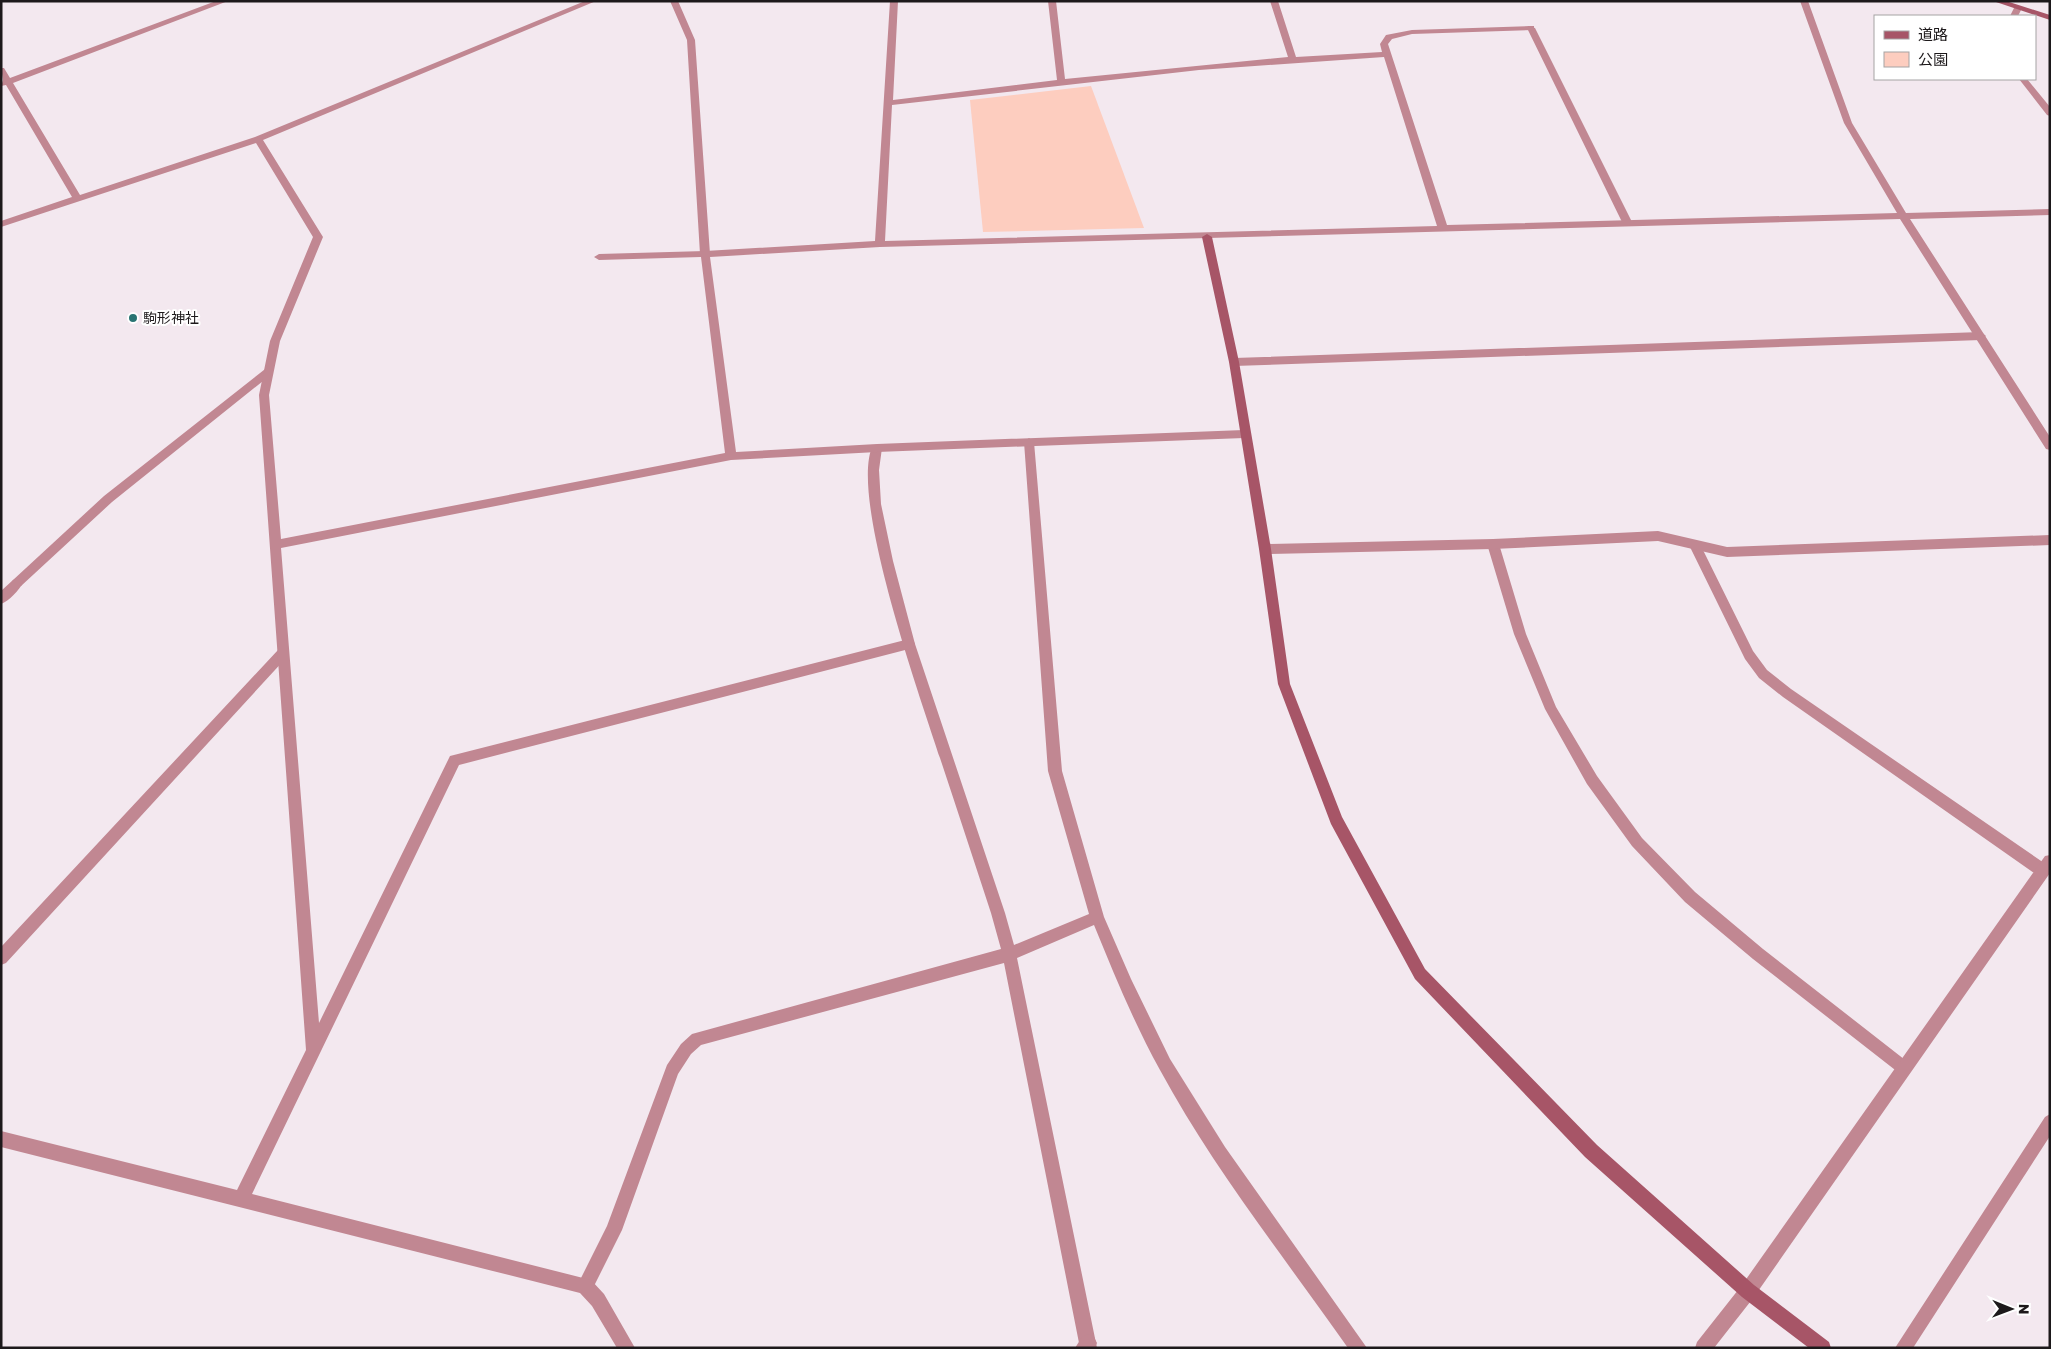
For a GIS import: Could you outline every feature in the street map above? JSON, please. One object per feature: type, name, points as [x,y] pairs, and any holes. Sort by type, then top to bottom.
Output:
[{"type":"street","points":[[5,83],[224,1]]},
{"type":"street","points":[[1,224],[258,139],[592,1]]},
{"type":"street","points":[[674,1],[691,40],[705,254],[731,456]]},
{"type":"street","points":[[880,244],[894,1]]},
{"type":"street","points":[[1052,1],[1061,82]]},
{"type":"street","points":[[1274,1],[1292,58]]},
{"type":"street","points":[[1804,1],[1848,123],[1903,216],[2050,446]]},
{"type":"street","points":[[1997,1],[2016,12],[2033,15]]},
{"type":"street","points":[[2036,16],[2050,18]]},
{"type":"street","points":[[1443,229],[1385,54],[1384,44],[1389,37],[1398,33],[1531,28],[1627,222]]},
{"type":"street","points":[[889,103],[1061,82],[1292,58],[1385,54]]},
{"type":"street","points":[[1,70],[5,83],[78,199]]},
{"type":"street","points":[[2024,80],[2050,114]]},
{"type":"street","points":[[258,139],[318,237],[275,340],[264,395],[282,654],[314,1052]]},
{"type":"street","points":[[599,257],[705,254],[880,244],[1208,237],[1627,222],[2050,212]]},
{"type":"street","points":[[1208,237],[1234,362],[1244,434],[1265,549],[1284,684],[1336,820],[1420,974],[1591,1151],[1748,1291],[1823,1348]]},
{"type":"street","points":[[1234,362],[1980,336]]},
{"type":"street","points":[[1,599],[108,499],[269,370]]},
{"type":"street","points":[[274,545],[731,456],[877,448],[1244,434]]},
{"type":"street","points":[[1028,442],[1055,771],[1076,853],[1097,917],[1126,984],[1165,1064],[1220,1153],[1359,1348]]},
{"type":"street","points":[[877,448],[873,470],[875,504],[887,561],[910,644],[998,913],[1009,954],[1086,1346]]},
{"type":"street","points":[[1265,549],[1493,544],[1658,536],[1696,547],[1727,552],[2050,540]]},
{"type":"street","points":[[1493,544],[1520,634],[1551,709],[1592,780],[1637,842],[1690,897],[1758,954],[1904,1068]]},
{"type":"street","points":[[1696,547],[1749,655],[1764,674],[1787,693],[2046,865],[1748,1291],[1703,1348]]},
{"type":"street","points":[[242,1198],[455,760],[910,644]]},
{"type":"street","points":[[1,958],[282,654]]},
{"type":"street","points":[[585,1286],[614,1230],[672,1070],[686,1049],[697,1039],[1009,954],[1097,917]]},
{"type":"street","points":[[1904,1348],[2050,1122]]},
{"type":"street","points":[[1,1139],[242,1198],[585,1286],[598,1300],[627,1348]]},
{"type":"green space","points":[[1091,86],[1144,228],[983,232],[970,100]]},
{"type":"place","name":"駒形神社","points":[[133,318]]}]
